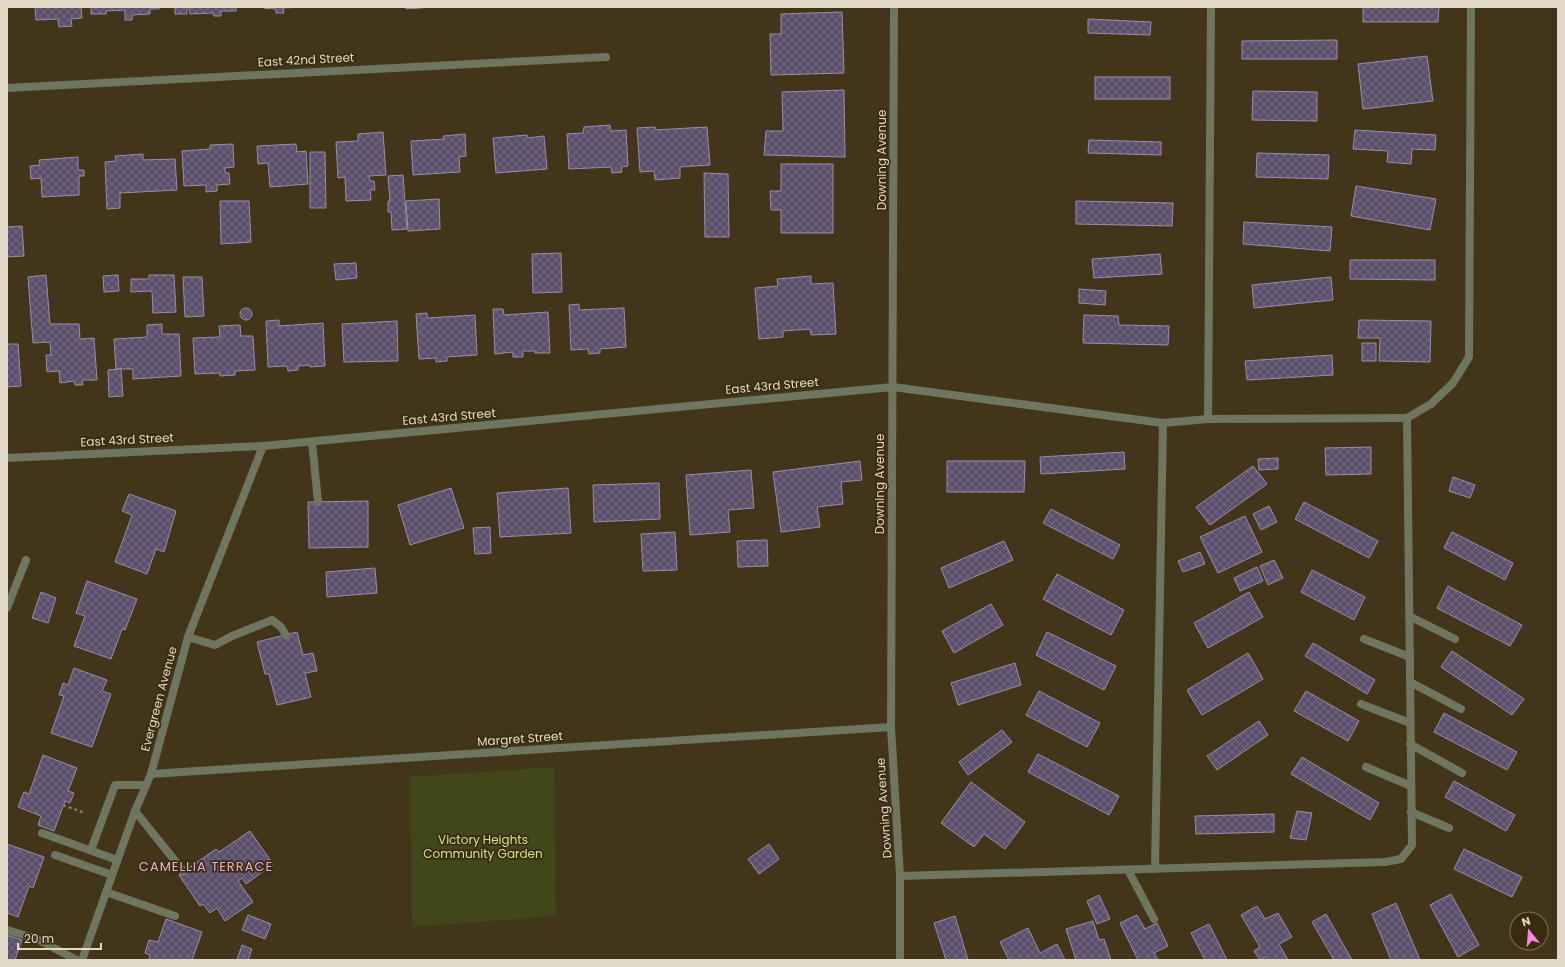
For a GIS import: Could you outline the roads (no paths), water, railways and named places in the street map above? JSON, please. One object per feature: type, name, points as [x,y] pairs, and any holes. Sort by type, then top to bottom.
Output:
[{"type":"street","name":"Downing Avenue","points":[[894,7],[891,727],[900,876],[900,960]]},
{"type":"street","points":[[1208,419],[1211,7]]},
{"type":"street","points":[[900,876],[1385,862],[1402,859],[1412,845],[1407,418],[1431,404],[1454,383],[1469,357],[1471,7]]},
{"type":"street","name":"East 42nd Street","points":[[7,88],[606,56]]},
{"type":"street","name":"East 43rd Street","points":[[7,458],[263,446],[893,386],[1163,423],[1208,419],[1407,418]]},
{"type":"street","points":[[1155,869],[1163,423]]},
{"type":"street","points":[[312,442],[318,502]]},
{"type":"street","name":"Evergreen Avenue","points":[[82,960],[134,811],[151,774],[188,637],[263,446]]},
{"type":"street","points":[[7,608],[26,560]]},
{"type":"street","points":[[1409,616],[1456,640]]},
{"type":"street","points":[[188,637],[215,645],[232,636],[272,620],[282,628],[286,635]]},
{"type":"street","points":[[1364,639],[1410,657]]},
{"type":"street","points":[[1410,682],[1461,709]]},
{"type":"street","points":[[1361,704],[1410,723]]},
{"type":"street","name":"Margret Street","points":[[151,774],[891,727]]},
{"type":"street","points":[[1410,744],[1462,773]]},
{"type":"street","points":[[1366,767],[1411,786]]},
{"type":"street","points":[[91,850],[116,785],[146,785]]},
{"type":"street","points":[[134,811],[184,872]]},
{"type":"street","points":[[1411,812],[1449,828]]},
{"type":"street","points":[[42,833],[117,860]]},
{"type":"street","points":[[55,855],[112,875]]},
{"type":"street","points":[[1128,870],[1154,919]]},
{"type":"street","points":[[106,892],[175,916]]},
{"type":"street","points":[[7,930],[36,939],[77,960]]},
{"type":"district","name":"CAMELLIA TERRACE","points":[[206,866]]},
{"type":"park label","name":"Victory Heights Community Garden","points":[[483,847]]}]
